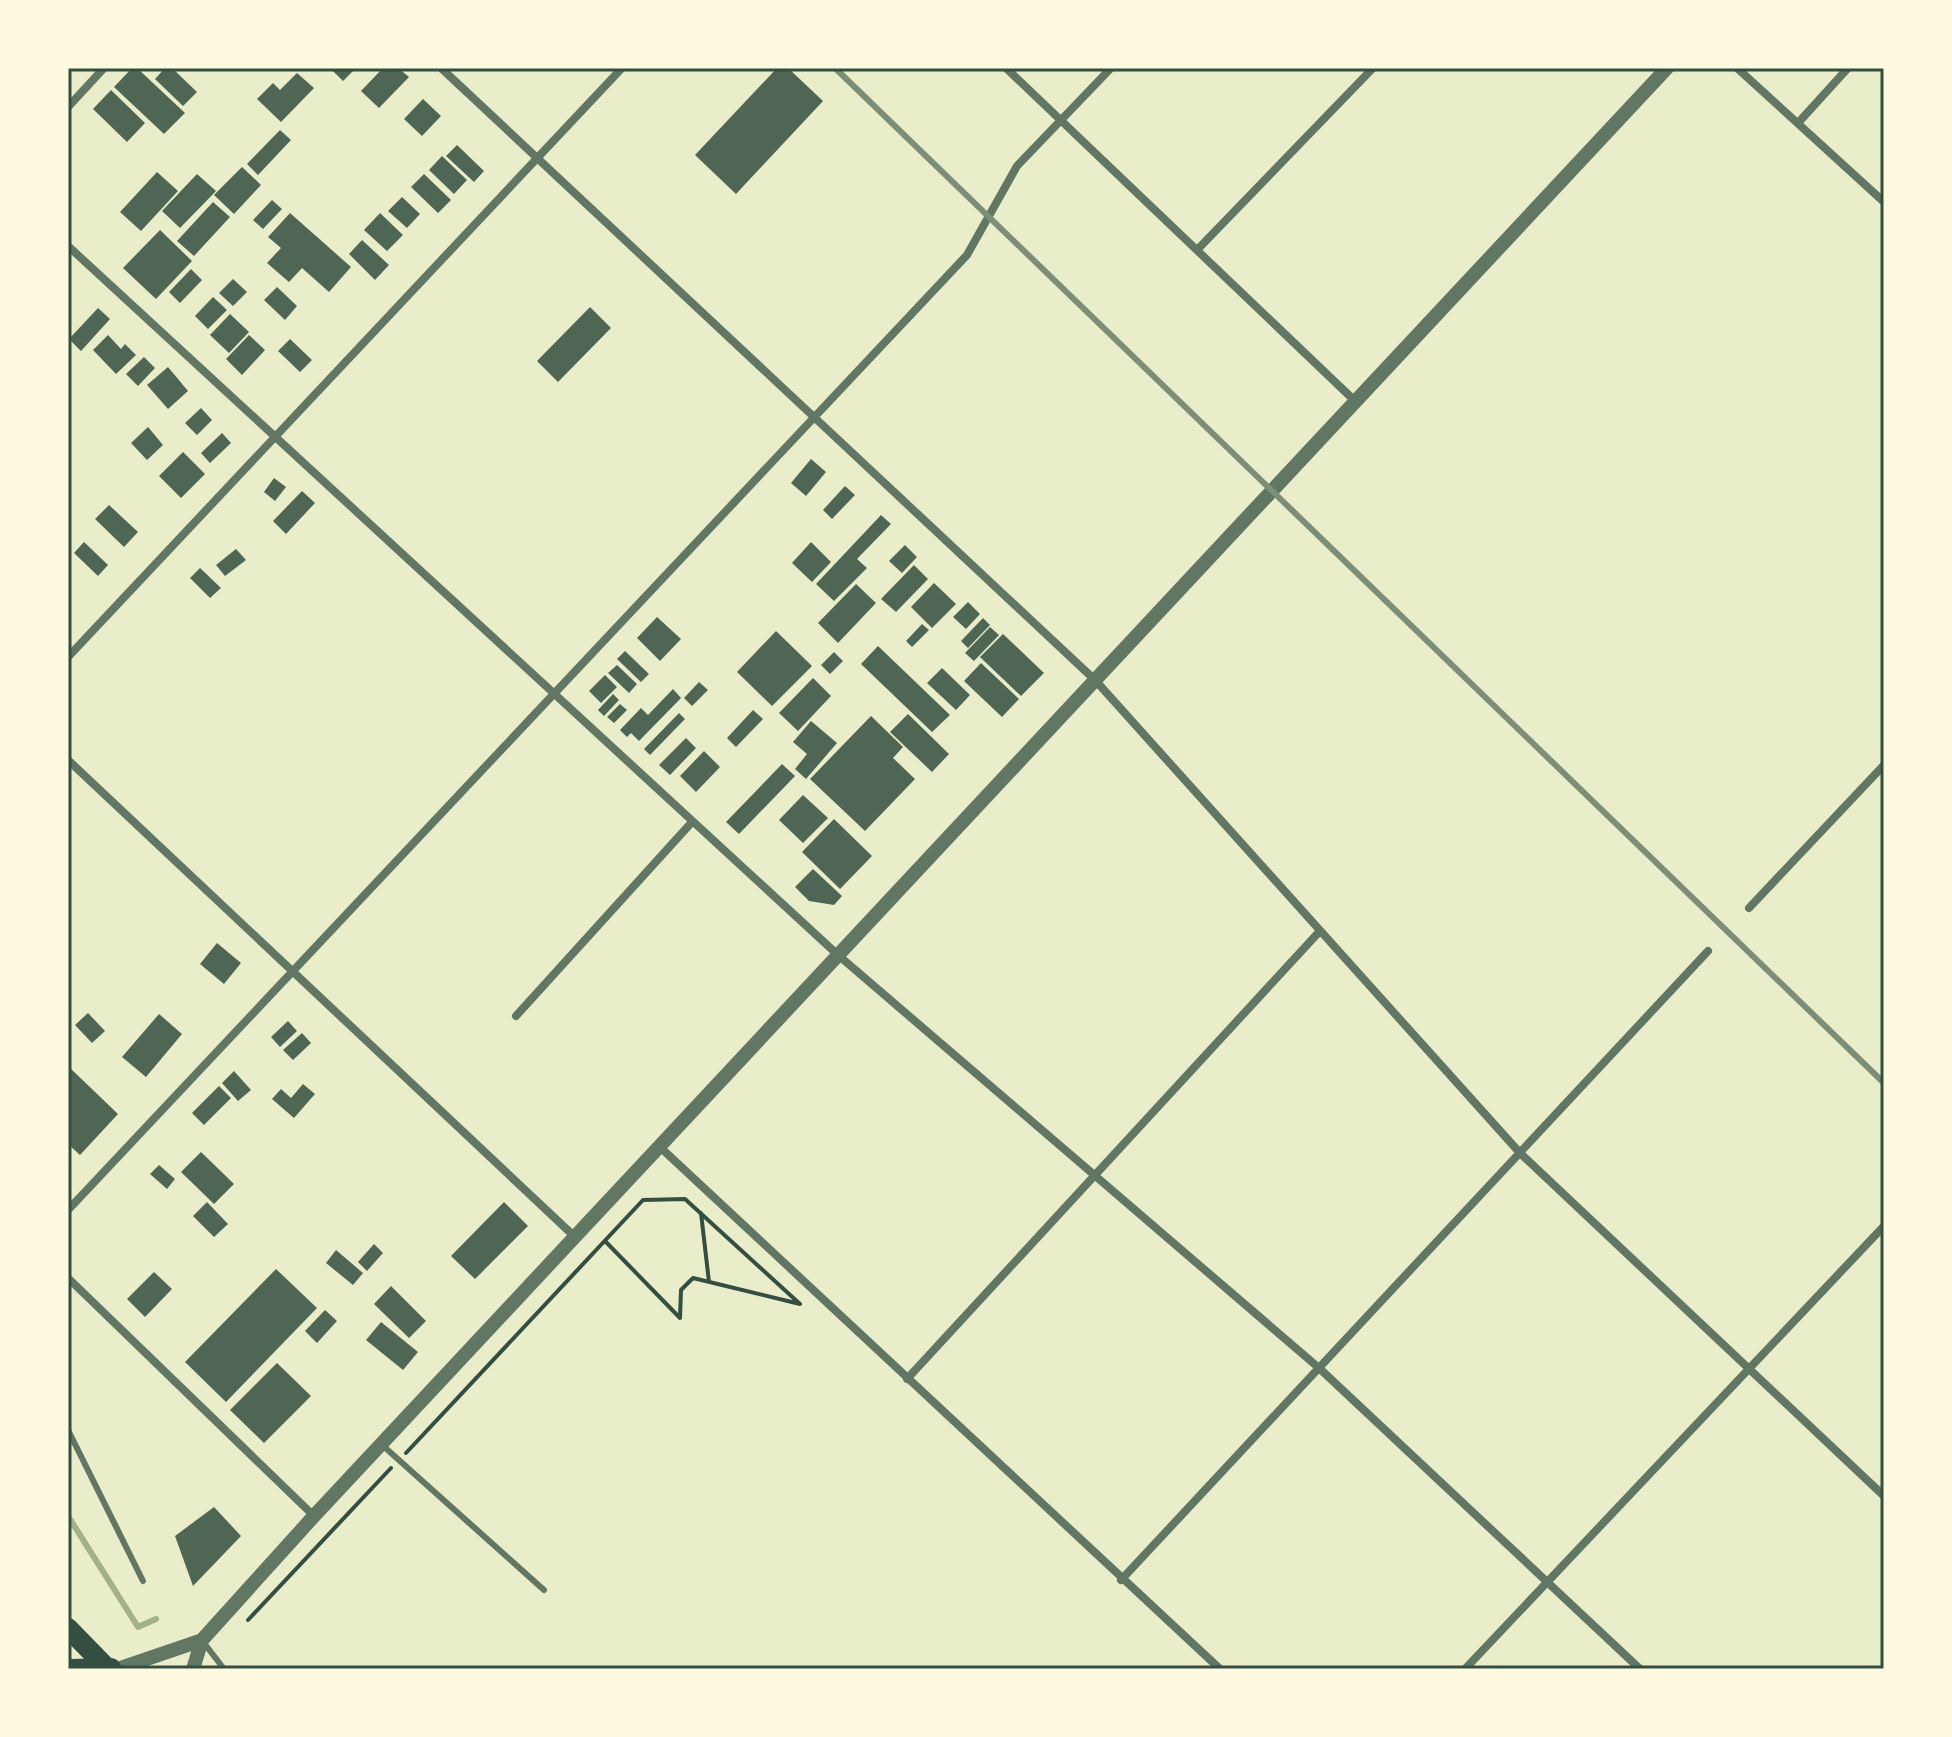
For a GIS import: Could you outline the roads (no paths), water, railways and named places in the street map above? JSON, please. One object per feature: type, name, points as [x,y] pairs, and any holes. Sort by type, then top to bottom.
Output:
[{"type":"highway","points":[[68,1628],[112,1668]]},
{"type":"highway","points":[[70,1669],[112,1668]]},
{"type":"street","points":[[68,107],[104,68]]},
{"type":"street","points":[[441,68],[1095,680],[1520,1153],[1884,1496]]},
{"type":"street","points":[[68,657],[622,68]]},
{"type":"street","points":[[1006,68],[1355,401]]},
{"type":"street","points":[[68,1210],[967,255],[1017,166],[1111,68]]},
{"type":"street","points":[[1197,250],[1373,68]]},
{"type":"street","points":[[193,1669],[202,1640],[314,1516],[1667,68]]},
{"type":"street","points":[[1737,68],[1884,202]]},
{"type":"street","points":[[1798,123],[1848,68]]},
{"type":"street","points":[[68,246],[838,955],[1319,1368],[1640,1669]]},
{"type":"street","points":[[68,760],[575,1237]]},
{"type":"street","points":[[1749,908],[1884,765]]},
{"type":"street","points":[[516,1016],[692,822]]},
{"type":"street","points":[[907,1379],[1319,932]]},
{"type":"street","points":[[1121,1580],[1708,951]]},
{"type":"street","points":[[661,1148],[1220,1669]]},
{"type":"street","points":[[1465,1669],[1884,1226]]},
{"type":"street","points":[[68,1278],[314,1516]]},
{"type":"street","points":[[112,1668],[202,1640]]},
{"type":"lane","points":[[68,1430],[143,1581]]},
{"type":"lane","points":[[381,1444],[544,1590]]},
{"type":"lane","points":[[202,1640],[224,1669]]},
{"type":"waterway","points":[[68,1516],[138,1627],[156,1619]]},
{"type":"railway","points":[[835,68],[1884,1083]]}]
